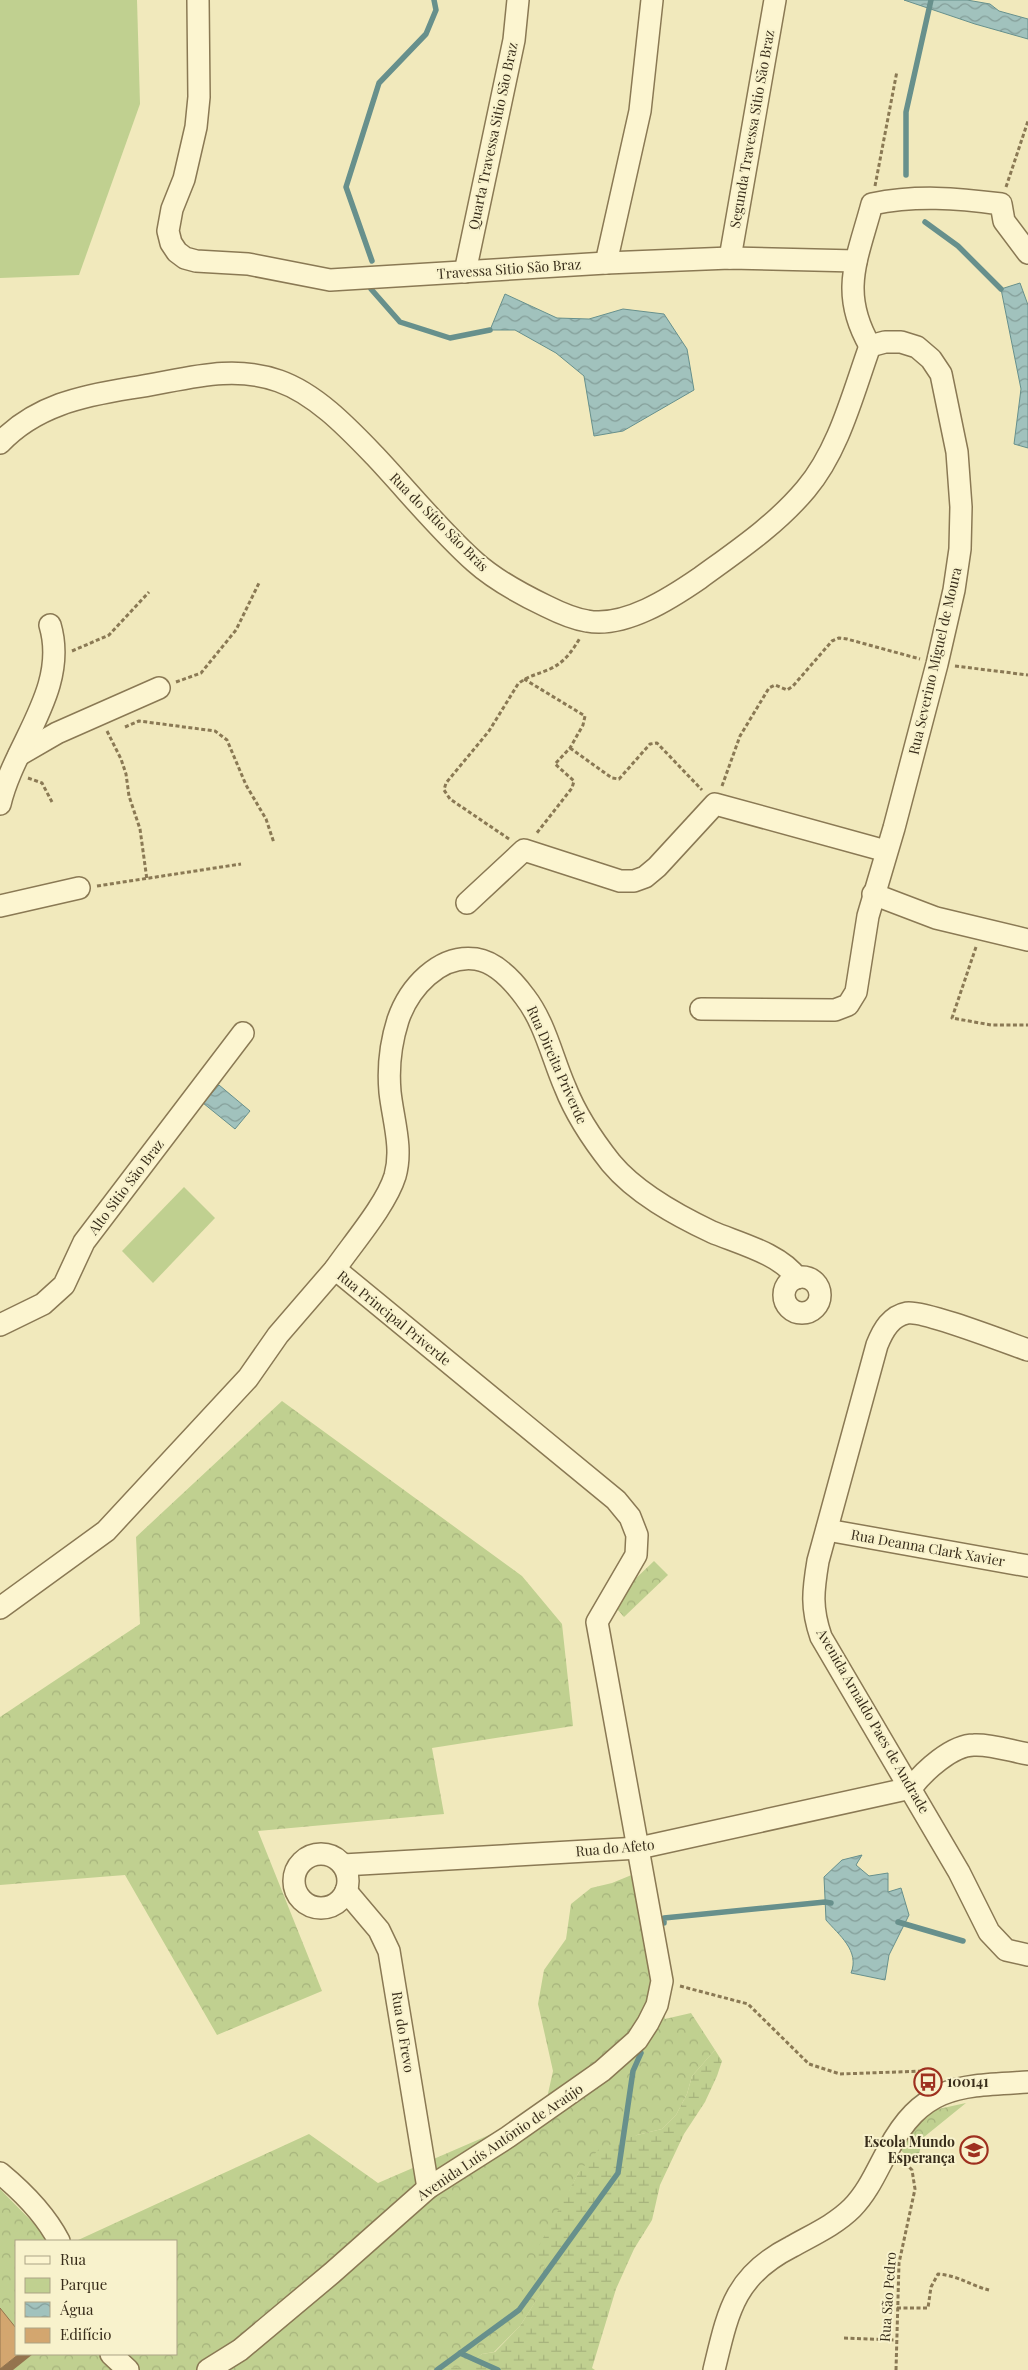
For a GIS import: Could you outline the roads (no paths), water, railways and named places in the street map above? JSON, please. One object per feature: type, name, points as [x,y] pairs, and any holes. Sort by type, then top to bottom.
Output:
[{"type":"street","name":"Travessa Sitio São Braz","points":[[198,0],[200,97],[191,150],[172,209],[168,231],[171,243],[177,252],[185,258],[196,261],[248,264],[330,280],[606,263],[730,258],[856,261]]},
{"type":"street","name":"Quarta Travessa Sitio São Braz","points":[[465,272],[514,40],[518,0]]},
{"type":"street","points":[[606,263],[640,111],[652,0]]},
{"type":"street","name":"Segunda Travessa Sitio São Braz","points":[[730,258],[775,0]]},
{"type":"street","points":[[870,346],[861,331],[853,306],[852,279],[872,204],[901,198],[932,196],[1001,204],[1004,221],[1028,253]]},
{"type":"street","name":"Rua Severino Miguel de Moura","points":[[701,1009],[835,1010],[848,1005],[856,992],[863,936],[873,894],[937,664],[954,590],[960,550],[961,507],[958,452],[941,374],[932,359],[916,347],[901,342],[886,342],[870,346]]},
{"type":"street","name":"Rua do Sítio São Brás","points":[[0,443],[19,425],[37,412],[79,398],[215,372],[258,375],[281,381],[306,394],[354,434],[475,562],[530,598],[555,610],[589,622],[620,619],[650,609],[701,577],[745,546],[781,516],[808,487],[825,459],[841,425],[870,346]]},
{"type":"street","points":[[0,804],[19,755],[48,690],[55,665],[56,642],[50,625]]},
{"type":"street","points":[[19,755],[57,733],[103,725],[158,688]]},
{"type":"street","points":[[467,903],[524,850],[620,881],[634,881],[645,877],[657,868],[715,804],[886,852]]},
{"type":"street","points":[[0,906],[80,888]]},
{"type":"street","points":[[873,894],[936,918],[1028,940]]},
{"type":"street","name":"Rua Direita Priverde","points":[[335,1269],[376,1212],[394,1177],[399,1153],[390,1090],[391,1050],[398,1019],[410,996],[428,974],[447,962],[476,959],[501,970],[526,998],[541,1025],[565,1088],[586,1131],[612,1165],[639,1190],[710,1230],[782,1262],[797,1278]]},
{"type":"street","name":"Alto Sitio São Braz","points":[[0,1325],[43,1304],[64,1285],[84,1242],[244,1033]]},
{"type":"street","name":"Rua Principal Priverde","points":[[0,1608],[106,1532],[248,1378],[278,1335],[335,1269],[616,1500],[630,1517],[637,1535],[636,1555],[598,1622]]},
{"type":"street","name":"Avenida Arnaldo Paes de Andrade","points":[[1028,1350],[917,1312],[907,1312],[888,1323],[877,1345],[827,1530],[813,1591],[814,1615],[821,1637],[959,1872],[983,1922],[1006,1950],[1028,1955]]},
{"type":"street","name":"Rua Deanna Clark Xavier","points":[[827,1530],[1028,1566]]},
{"type":"street","name":"Avenida Luís Antônio de Araújo","points":[[208,2370],[240,2350],[332,2274],[428,2188],[571,2094],[623,2053],[637,2040],[648,2023],[657,2005],[662,1981],[598,1622]]},
{"type":"street","points":[[911,1788],[924,1772],[939,1761],[957,1750],[973,1744],[1028,1754]]},
{"type":"street","name":"Rua do Afeto","points":[[346,1891],[335,1904],[318,1908],[303,1901],[294,1886],[297,1869],[310,1856],[328,1855],[343,1864],[639,1848],[911,1788]]},
{"type":"street","points":[[343,1864],[347,1873],[346,1891]]},
{"type":"street","name":"Rua do Frevo","points":[[346,1891],[379,1930],[389,1951],[428,2188]]},
{"type":"street","points":[[714,2370],[735,2298],[746,2280],[764,2263],[837,2222],[852,2208],[866,2191],[889,2148],[915,2110],[943,2092],[1028,2082]]},
{"type":"street","points":[[0,2173],[30,2201],[58,2240]]},
{"type":"street","points":[[112,2355],[128,2370]]},
{"type":"water","points":[[904,0],[967,0],[990,4],[999,11],[1028,19],[1028,39],[975,24]]},
{"type":"water","points":[[1020,283],[1028,305],[1028,448],[1014,444],[1021,389],[1001,289]]},
{"type":"water","points":[[505,294],[557,318],[589,319],[623,309],[664,314],[687,349],[694,390],[623,431],[594,436],[584,376],[556,353],[515,330],[490,330]]},
{"type":"water","points":[[219,1085],[250,1111],[235,1129],[203,1103]]},
{"type":"water","points":[[862,1855],[856,1865],[869,1876],[888,1873],[888,1892],[901,1888],[909,1915],[889,1955],[885,1980],[851,1973],[853,1958],[847,1944],[826,1920],[824,1877],[842,1860]]},
{"type":"waterway","points":[[372,261],[346,187],[379,83],[426,34],[436,10],[434,0]]},
{"type":"waterway","points":[[906,175],[906,112],[931,0]]},
{"type":"waterway","points":[[925,222],[958,246],[1001,289]]},
{"type":"waterway","points":[[371,289],[400,322],[450,338],[490,330]]},
{"type":"waterway","points":[[664,1923],[664,1918],[825,1902],[831,1903]]},
{"type":"waterway","points":[[898,1922],[963,1941]]},
{"type":"waterway","points":[[437,2370],[519,2310],[618,2173],[633,2071],[641,2053]]},
{"type":"waterway","points":[[460,2353],[498,2370]]},
{"type":"place","name":"100141","points":[[928,2082]]},
{"type":"place","name":"Escola Mundo Esperança","points":[[974,2150]]}]
